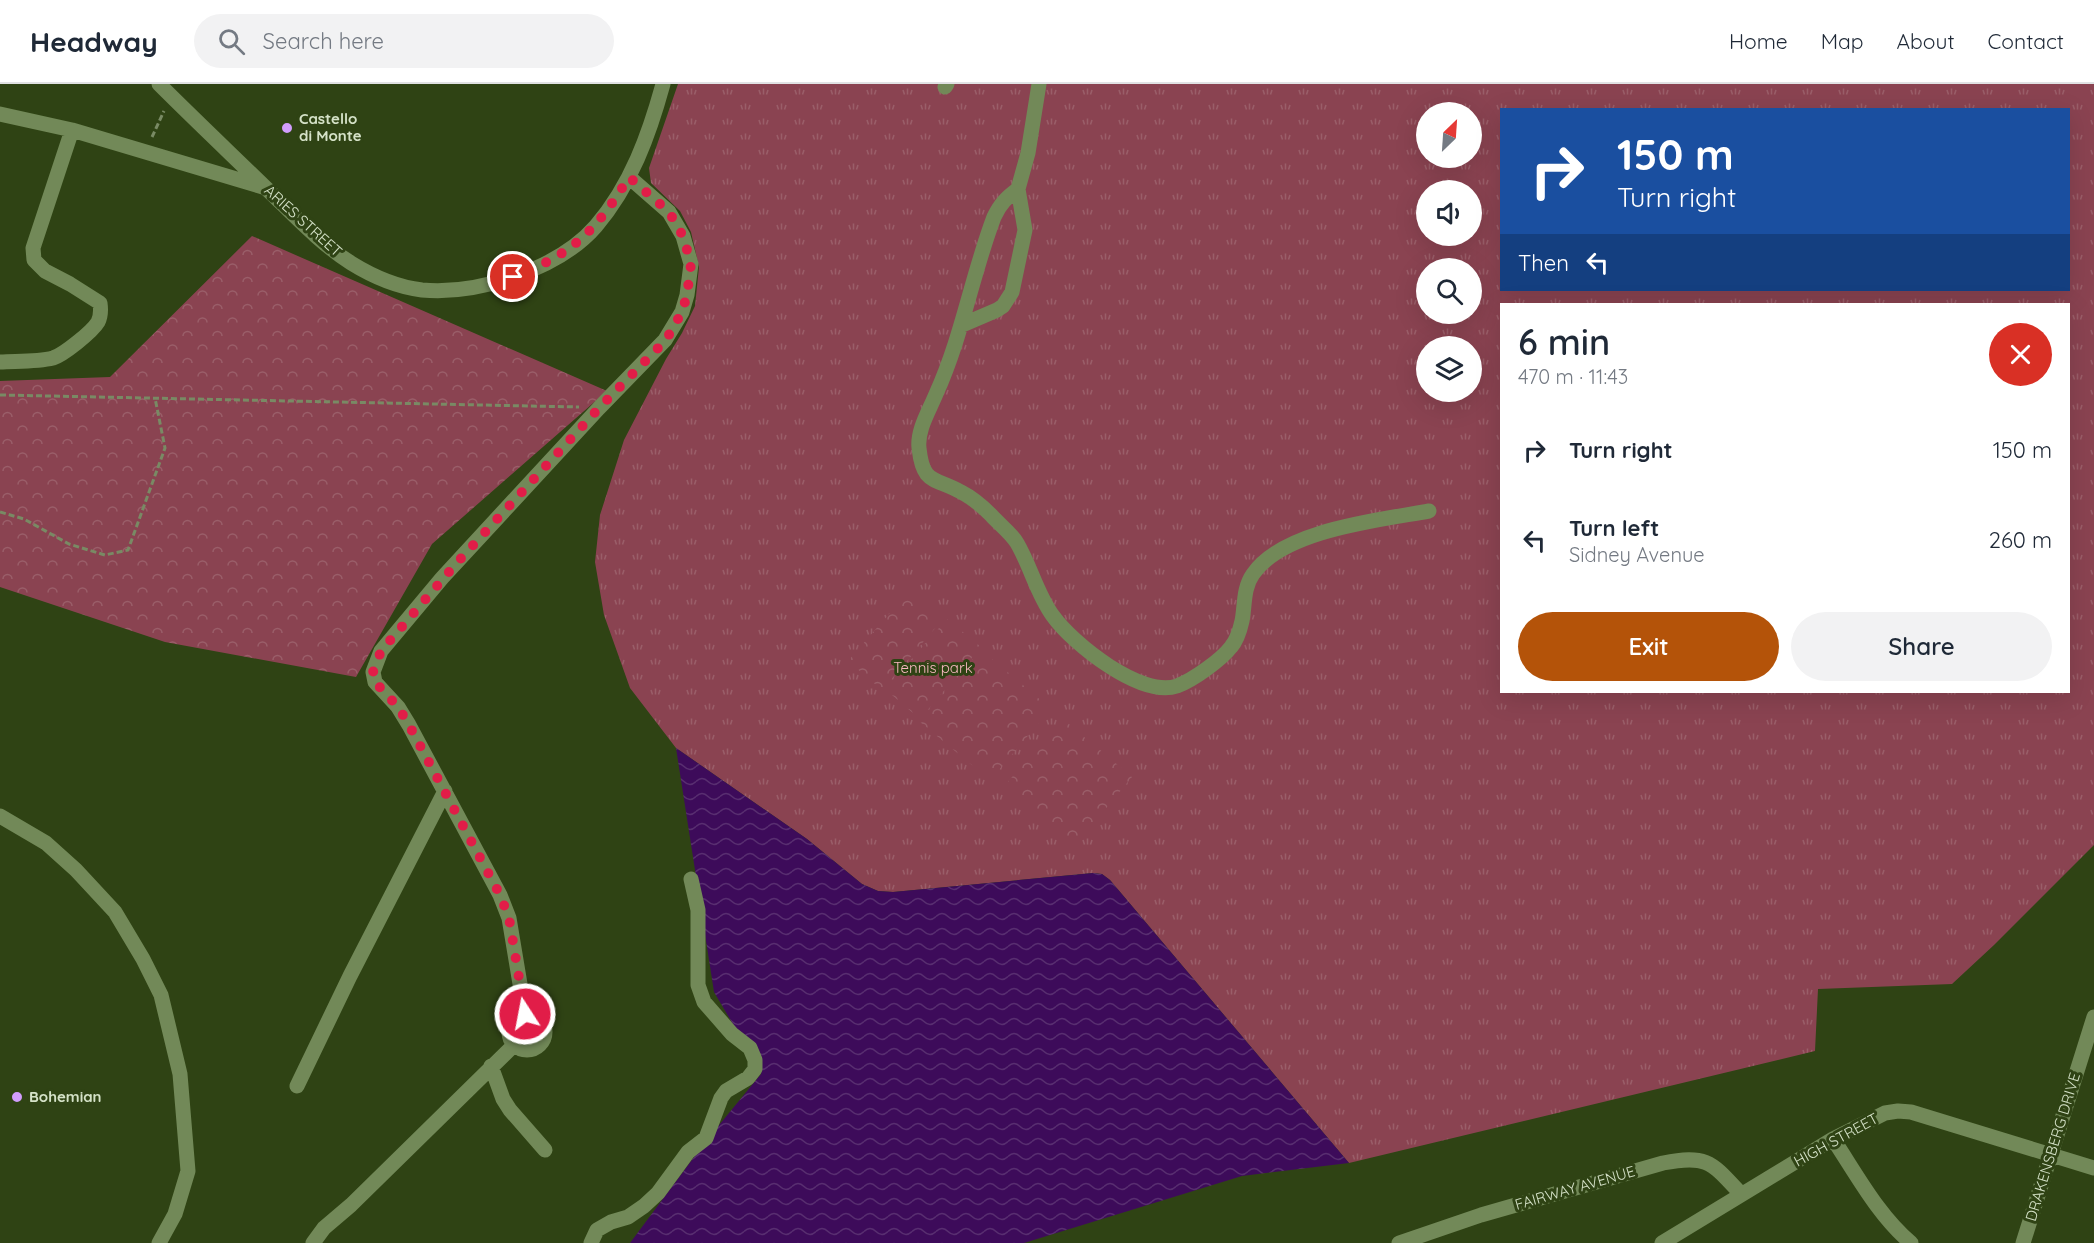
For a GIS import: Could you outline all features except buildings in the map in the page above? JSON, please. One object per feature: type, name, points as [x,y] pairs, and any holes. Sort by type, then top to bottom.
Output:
[{"type":"street","name":"ARIES STREET","points":[[159,84],[327,246],[352,264],[378,277],[423,290],[461,289],[489,285],[532,270],[579,242],[602,218],[629,177],[652,121],[663,84]]},
{"type":"street","points":[[962,325],[997,310],[1003,306],[1012,292],[1025,237],[1024,212],[1018,189],[1028,153],[1039,84]]},
{"type":"street","points":[[0,114],[72,130],[266,188]]},
{"type":"street","points":[[0,362],[49,359],[59,356],[98,322],[101,311],[100,303],[70,284],[45,272],[34,260],[33,248],[72,130]]},
{"type":"street","points":[[525,1014],[509,918],[500,895],[398,707],[375,682],[373,672],[381,651],[442,578],[599,408],[666,340],[682,312],[691,264],[683,236],[669,212],[629,177]]},
{"type":"street","points":[[1018,189],[1006,197],[994,217],[947,370],[921,427],[918,442],[922,467],[929,478],[971,498],[1016,540],[1053,617],[1073,638],[1121,674],[1143,684],[1160,688],[1176,686],[1214,663],[1229,650],[1242,623],[1247,585],[1252,575],[1270,558],[1298,541],[1322,532],[1429,511]]},
{"type":"street","points":[[297,1086],[350,976],[445,791]]},
{"type":"street","points":[[0,816],[46,843],[76,870],[115,912],[144,959],[161,995],[180,1074],[188,1171],[175,1214],[159,1243]]},
{"type":"street","points":[[591,1243],[597,1230],[611,1222],[628,1217],[658,1192],[688,1152],[706,1138],[721,1098],[726,1091],[748,1078],[755,1069],[755,1060],[750,1048],[732,1034],[704,1002],[698,985],[698,910],[691,879]]},
{"type":"street","points":[[525,1014],[541,1022],[544,1027],[544,1039],[537,1048],[525,1051],[514,1045],[509,1029],[515,1019],[525,1014]]},
{"type":"street","name":"DRAKENSBERG DRIVE","points":[[2023,1243],[2049,1154],[2094,1017]]},
{"type":"street","points":[[313,1243],[324,1228],[351,1205],[514,1045]]},
{"type":"street","points":[[491,1066],[503,1099],[510,1110],[545,1150]]},
{"type":"street","name":"HIGH STREET","points":[[1662,1243],[1833,1139],[1885,1113],[1911,1112],[2094,1168]]},
{"type":"street","points":[[1833,1139],[1888,1221],[1911,1243]]},
{"type":"street","name":"FAIRWAY AVENUE","points":[[1399,1243],[1481,1215],[1683,1159],[1703,1160],[1711,1164],[1741,1194]]},
{"type":"path","points":[[149,142],[160,118]]},
{"type":"path","points":[[0,395],[599,408]]},
{"type":"path","points":[[0,512],[24,519],[69,544],[105,555],[128,550],[165,448],[155,398]]},
{"type":"green space","points":[[678,84],[2094,84],[2094,845],[1952,984],[1818,989],[1815,1051],[1349,1163],[1110,880],[1102,874],[893,892],[878,891],[862,884],[807,839],[676,748],[630,688],[604,615],[595,562],[600,515],[624,440],[695,306],[699,267],[691,232],[680,211],[651,183],[649,168]]},
{"type":"green space","points":[[252,236],[607,391],[432,544],[356,677],[165,642],[0,587],[0,381],[110,377]]},
{"type":"green space","name":"Tennis park","points":[[910,590],[943,619],[882,690],[848,661]]},
{"type":"green space","name":"Tennis park","points":[[947,619],[981,647],[920,719],[885,689]]},
{"type":"green space","points":[[982,651],[1016,679],[1014,682],[1017,680],[1051,709],[990,780],[920,722]]},
{"type":"green space","points":[[1063,719],[1097,748],[1095,751],[1099,749],[1132,777],[1072,849],[1001,790]]},
{"type":"water","points":[[676,748],[807,839],[862,884],[878,891],[893,892],[1102,874],[1110,880],[1349,1163],[1242,1176],[1024,1243],[630,1243],[706,1141],[761,1074],[762,1059],[737,1031],[714,992]]},
{"type":"place","name":"Castello di Monte","points":[[287,128]]},
{"type":"place","name":"Bohemian","points":[[17,1097]]},
{"type":"route","points":[[513,277],[549,261],[579,242],[594,229],[629,177],[669,212],[683,236],[691,264],[685,304],[666,340],[599,408],[442,578],[381,651],[373,672],[375,682],[398,707],[409,725],[500,895],[509,918],[525,1014]]}]
